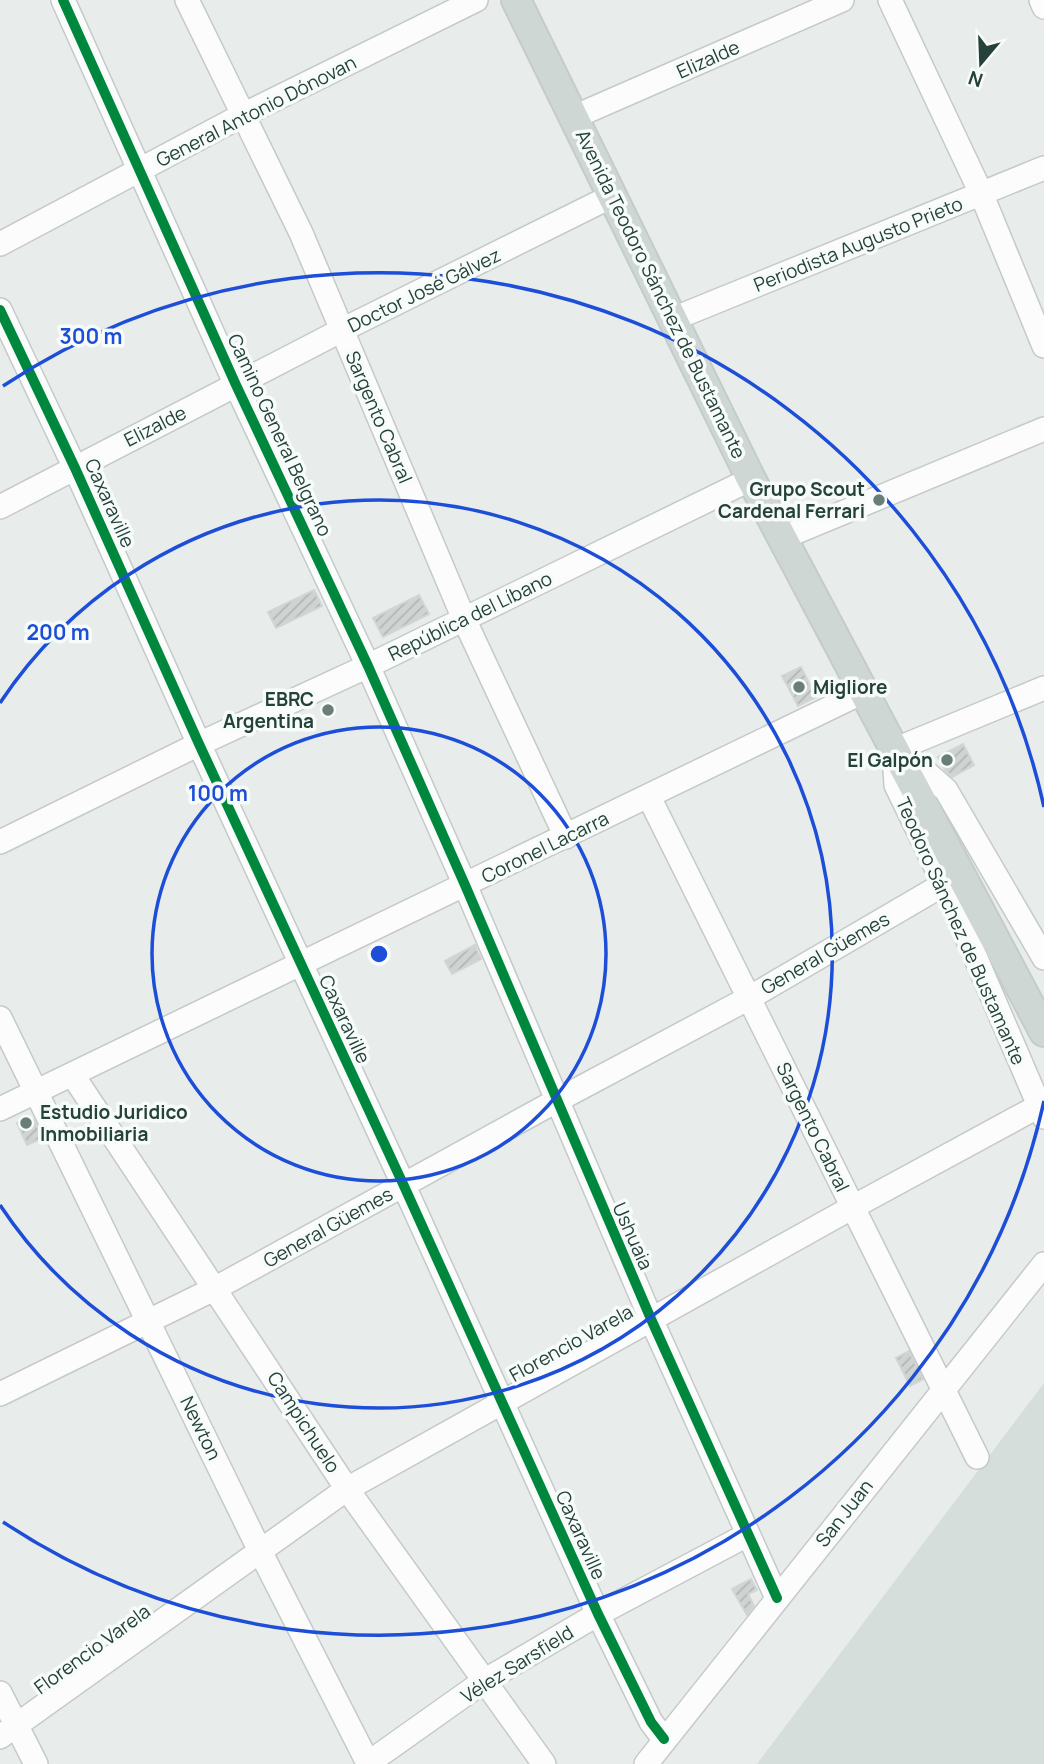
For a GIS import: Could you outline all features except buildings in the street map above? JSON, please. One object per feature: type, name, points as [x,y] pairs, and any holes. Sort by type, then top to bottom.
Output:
[{"type":"main road","name":"Avenida Teodoro Sánchez de Bustamante","points":[[516,0],[751,479],[1044,1032]]},
{"type":"street","name":"Camino General Belgrano","points":[[63,0],[236,385],[368,666],[465,885]]},
{"type":"street","name":"Sargento Cabral","points":[[187,0],[301,233],[464,619],[566,837]]},
{"type":"street","name":"General Antonio Dónovan","points":[[0,244],[243,115],[476,0]]},
{"type":"street","name":"Elizalde","points":[[574,117],[842,0]]},
{"type":"street","points":[[890,0],[981,193],[1044,346]]},
{"type":"street","points":[[1041,0],[1044,7]]},
{"type":"street","name":"Periodista Augusto Prieto","points":[[673,319],[1044,168]]},
{"type":"street","name":"Doctor José Gálvez","points":[[236,385],[612,196]]},
{"type":"street","name":"Caxaraville","points":[[0,310],[75,468],[198,744],[404,1186],[598,1615],[651,1722],[664,1739]]},
{"type":"street","name":"Elizalde","points":[[0,507],[236,385]]},
{"type":"street","points":[[782,538],[1044,429]]},
{"type":"street","name":"República del Líbano","points":[[0,842],[751,479]]},
{"type":"street","points":[[894,750],[1044,688]]},
{"type":"street","name":"Coronel Lacarra","points":[[0,1109],[863,692]]},
{"type":"street","name":"Teodoro Sánchez de Bustamante","points":[[894,750],[896,785],[944,884],[1042,1112]]},
{"type":"street","name":"Teodoro Sánchez de Bustamante","points":[[894,750],[913,761],[946,790],[1042,949]]},
{"type":"street","name":"Sargento Cabral","points":[[649,797],[977,1457]]},
{"type":"street","name":"General Güemes","points":[[0,1394],[216,1288],[749,998],[944,884]]},
{"type":"street","name":"Ushuaia","points":[[465,885],[651,1319],[777,1598]]},
{"type":"street","points":[[0,1018],[34,1092]]},
{"type":"street","name":"Campichuelo","points":[[72,1074],[348,1489],[544,1764]]},
{"type":"street","name":"Newton","points":[[34,1092],[368,1764]]},
{"type":"street","name":"Florencio Varela","points":[[8,1731],[348,1489],[853,1207],[1042,1112]]},
{"type":"street","name":"San Juan","points":[[646,1764],[1044,1264]]},
{"type":"street","name":"Vélez Sarsfield","points":[[368,1764],[484,1681],[598,1615],[747,1535]]},
{"type":"street","points":[[0,1693],[8,1731],[36,1764]]},
{"type":"shaded area","points":[[1044,1383],[1044,1764],[757,1764]]},
{"type":"cycle path","points":[[63,0],[236,385],[368,666],[651,1319],[777,1598]]},
{"type":"cycle path","points":[[0,310],[75,468],[598,1614],[651,1722],[664,1739]]},
{"type":"place","name":"Grupo Scout Cardenal Ferrari","points":[[879,500]]},
{"type":"place","name":"Migliore","points":[[799,687]]},
{"type":"place","name":"EBRC Argentina","points":[[328,710]]},
{"type":"place","name":"El Galpón","points":[[947,760]]},
{"type":"place","name":"Estudio Juridico Inmobiliaria","points":[[26,1123]]}]
